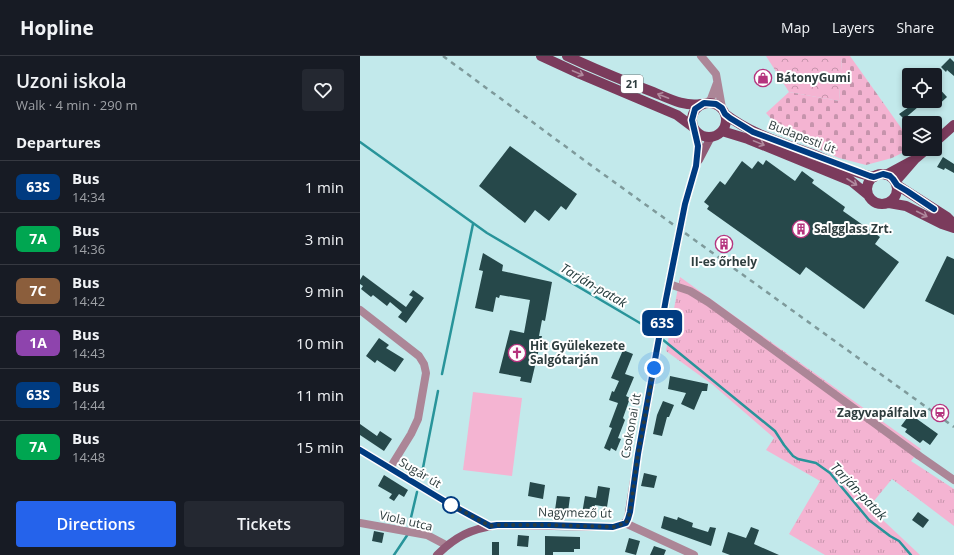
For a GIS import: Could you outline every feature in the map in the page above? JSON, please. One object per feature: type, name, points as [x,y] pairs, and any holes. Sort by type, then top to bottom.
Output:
[{"type":"main road","name":"21","points":[[540,56],[677,115],[702,136],[711,137]]},
{"type":"main road","name":"21","points":[[567,56],[622,80],[679,102],[695,105],[704,103],[716,104],[724,111]]},
{"type":"main road","points":[[696,166],[698,146],[692,116],[695,109],[704,103]]},
{"type":"main road","points":[[696,166],[711,137],[722,131],[726,121],[724,111]]},
{"type":"main road","name":"Budapesti út","points":[[724,111],[736,123],[753,132],[874,177]]},
{"type":"main road","points":[[942,136],[954,125]]},
{"type":"main road","name":"Budapesti út","points":[[722,131],[748,139],[851,181],[868,195]]},
{"type":"main road","points":[[919,156],[886,174],[880,174],[874,177],[868,185],[868,195],[879,204],[889,202],[906,206],[942,224],[954,228]]},
{"type":"main road","points":[[889,202],[895,196],[897,191],[896,184],[915,159]]},
{"type":"main road","name":"Csokonai út","points":[[626,523],[630,512],[638,454],[669,284],[685,204],[696,166]]},
{"type":"main road","points":[[886,174],[890,176],[896,184],[947,217],[954,224]]},
{"type":"main road","name":"Nagymező út","points":[[437,555],[446,545],[468,532],[490,526],[549,525],[613,527],[626,523]]},
{"type":"street","points":[[701,56],[716,74],[724,111]]},
{"type":"street","points":[[704,103],[711,99],[718,82]]},
{"type":"street","points":[[669,284],[690,291],[708,302],[954,480]]},
{"type":"street","points":[[360,310],[420,356],[425,369],[425,382],[418,419],[411,434],[390,468]]},
{"type":"street","name":"Sugár út","points":[[360,450],[426,490],[490,526]]},
{"type":"street","name":"Viola utca","points":[[360,523],[427,535],[446,545]]},
{"type":"street","points":[[626,523],[694,555]]},
{"type":"green space","points":[[766,56],[842,56],[839,101],[789,92]]},
{"type":"green space","points":[[842,56],[850,56],[902,129],[902,153],[892,158],[866,165],[839,158],[785,135],[766,113],[789,92],[839,101]]},
{"type":"green space","points":[[680,277],[921,449],[911,461],[954,489],[954,526],[892,479],[869,507],[920,555],[825,555],[789,534],[820,481],[766,450],[774,438],[713,385],[666,351]]},
{"type":"green space","points":[[473,392],[522,398],[512,476],[463,470]]},
{"type":"building","points":[[950,58],[954,62],[954,76],[947,70],[946,72],[941,67]]},
{"type":"building","points":[[942,92],[947,97],[942,102]]},
{"type":"building","points":[[908,108],[917,108],[908,116],[902,117],[899,114]]},
{"type":"building","points":[[510,146],[577,194],[566,210],[561,206],[549,221],[535,210],[525,223],[479,186]]},
{"type":"building","points":[[943,157],[954,164],[954,173],[945,168],[944,170],[937,167]]},
{"type":"building","name":"Salgglass Zrt.","points":[[766,160],[795,181],[802,171],[814,180],[812,183],[845,207],[843,211],[880,237],[875,244],[899,262],[864,309],[806,267],[800,275],[707,209],[709,206],[704,202],[720,181],[725,185],[742,161],[752,169],[758,161],[763,165]]},
{"type":"building","points":[[483,253],[503,265],[502,271],[552,282],[545,321],[542,320],[539,336],[542,336],[531,383],[520,381],[521,377],[499,373],[510,330],[524,333],[530,300],[500,295],[499,298],[496,297],[493,312],[475,308],[483,271],[479,270]]},
{"type":"building","points":[[947,256],[954,259],[954,315],[925,301]]},
{"type":"building","points":[[363,275],[406,307],[413,297],[409,295],[413,290],[424,298],[406,323],[398,317],[402,312],[390,302],[387,306],[373,295],[371,297],[361,289],[363,286],[360,284],[360,280]]},
{"type":"building","points":[[379,338],[389,345],[386,348],[404,359],[395,372],[377,360],[375,363],[366,356]]},
{"type":"building","points":[[623,350],[633,354],[625,374],[634,377],[626,396],[630,398],[623,418],[625,420],[618,438],[621,439],[616,451],[611,448],[610,451],[604,448],[612,428],[609,427],[618,403],[609,400],[612,391],[614,392],[619,381],[611,378]]},
{"type":"building","points":[[670,376],[708,384],[707,391],[702,391],[694,410],[681,404],[686,393],[668,389]]},
{"type":"building","points":[[663,401],[674,405],[669,417],[667,417],[662,436],[653,434],[657,415]]},
{"type":"building","points":[[910,414],[938,434],[930,445],[923,440],[920,443],[905,432],[907,429],[901,426]]},
{"type":"building","points":[[360,424],[377,436],[380,431],[392,439],[384,451],[360,435]]},
{"type":"building","points":[[644,473],[657,476],[654,488],[641,486]]},
{"type":"building","points":[[384,475],[408,490],[404,497],[399,494],[394,501],[389,498],[392,494],[378,486]]},
{"type":"building","points":[[530,482],[545,485],[543,499],[528,496]]},
{"type":"building","points":[[598,486],[610,488],[607,507],[595,505],[594,508],[590,507],[588,515],[582,514],[585,496],[596,498]]},
{"type":"building","points":[[557,496],[570,497],[568,512],[555,510]]},
{"type":"building","points":[[918,512],[929,520],[923,528],[912,520]]},
{"type":"building","points":[[664,516],[677,520],[678,517],[693,523],[692,527],[708,532],[710,527],[716,528],[711,546],[661,528]]},
{"type":"building","points":[[751,527],[759,530],[754,544],[779,555],[730,555],[722,552],[728,532],[746,538]]},
{"type":"building","points":[[374,531],[384,533],[382,543],[372,541]]},
{"type":"building","points":[[518,535],[529,536],[528,547],[517,546]]},
{"type":"building","points":[[545,536],[580,537],[580,549],[574,549],[574,552],[553,552],[553,555],[545,555]]},
{"type":"building","points":[[629,538],[640,541],[636,555],[625,552]]},
{"type":"building","points":[[492,542],[499,542],[499,555],[492,555]]},
{"type":"building","points":[[654,546],[666,550],[664,555],[650,555]]},
{"type":"waterway","name":"Tarján-patak","points":[[360,142],[487,233],[645,326],[658,336]]},
{"type":"waterway","points":[[442,374],[473,224]]},
{"type":"waterway","name":"Tarján-patak","points":[[662,339],[775,431],[793,456],[798,459],[816,463],[830,473],[869,520],[899,541],[911,555]]},
{"type":"waterway","points":[[421,478],[438,391]]},
{"type":"waterway","points":[[409,526],[417,492]]},
{"type":"waterway","points":[[394,555],[408,534]]},
{"type":"railway","points":[[443,56],[592,166],[954,427]]},
{"type":"bus line","name":"63S","points":[[360,450],[446,502],[490,526],[549,525],[613,527],[626,523],[630,512],[638,454],[669,284],[685,204],[696,166],[698,146],[695,130],[692,124],[692,116],[695,109],[701,104],[712,102],[722,108],[725,114],[736,123],[753,132],[840,165],[874,177],[877,175],[886,174],[893,179],[897,185],[934,209]]},
{"type":"place","name":"BátonyGumi","points":[[763,78]]},
{"type":"place","name":"Salgglass Zrt.","points":[[801,229]]},
{"type":"place","name":"II-es őrhely","points":[[724,244]]},
{"type":"place","name":"Hit Gyülekezete Salgótarján","points":[[517,353]]},
{"type":"place","name":"Zagyvapálfalva","points":[[940,413]]},
{"type":"route","points":[[451,505],[446,502],[490,526],[549,525],[613,527],[626,523],[630,512],[638,454],[654,368]]}]
